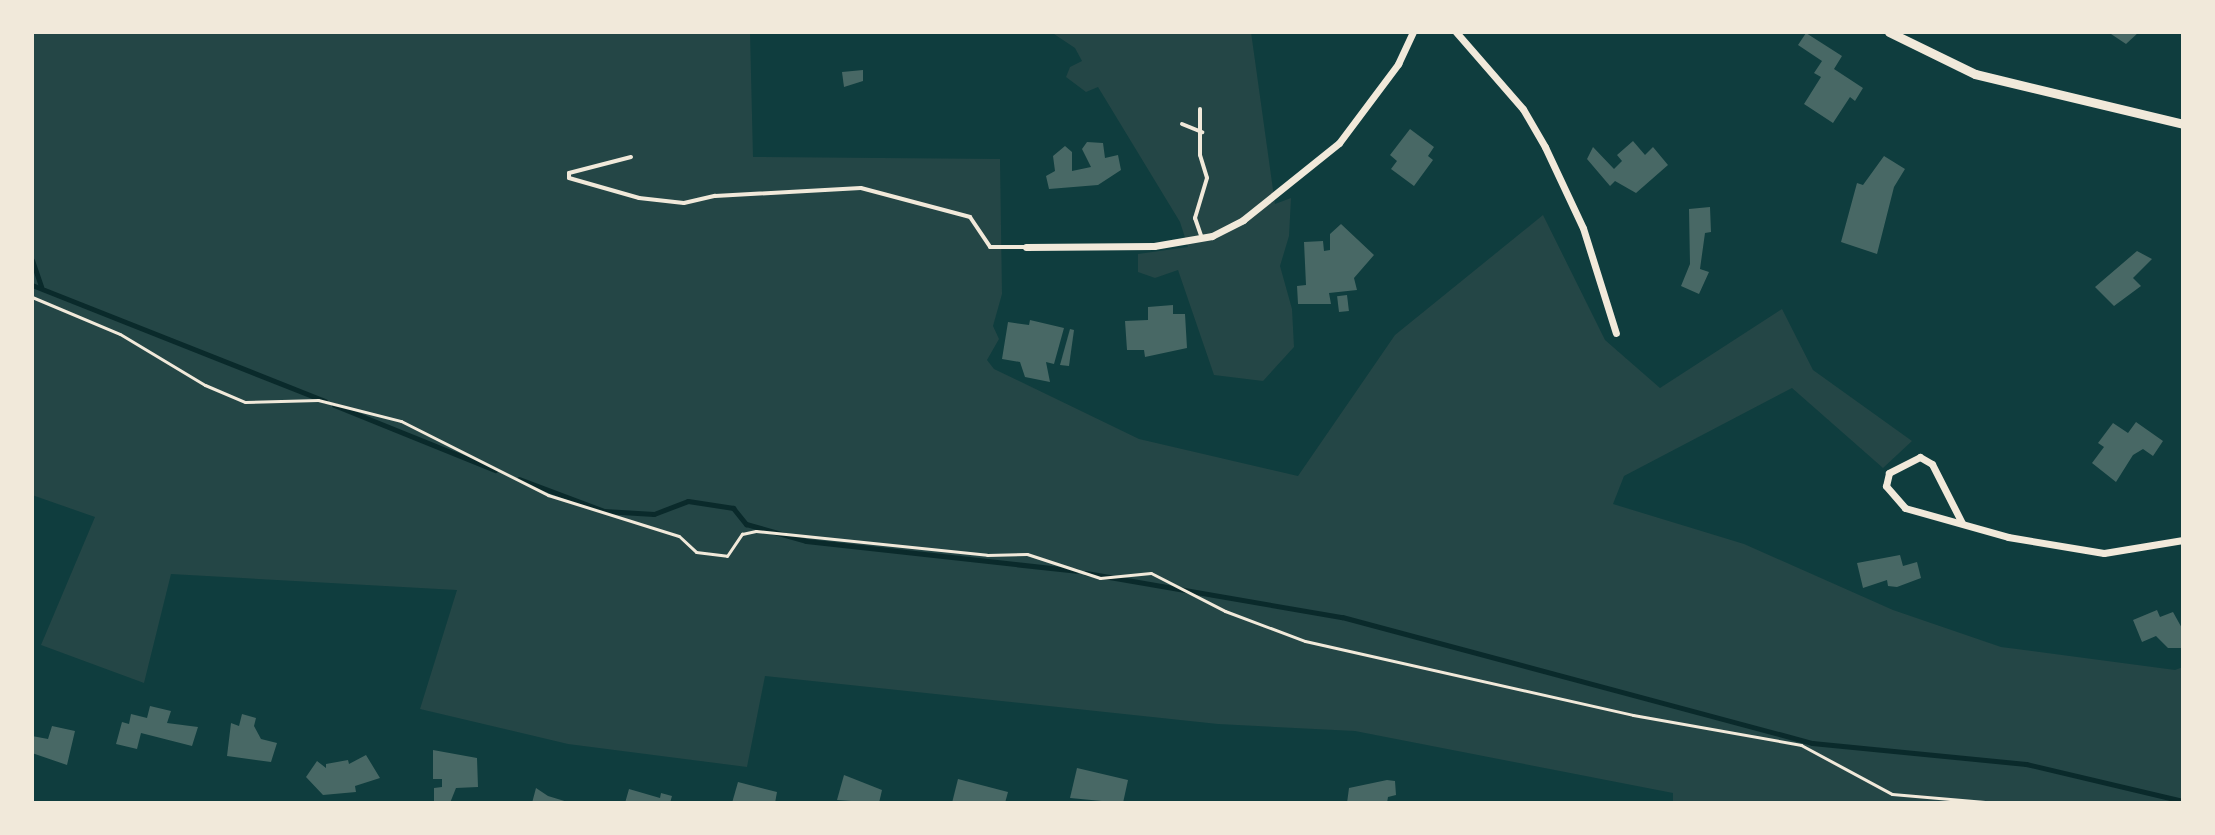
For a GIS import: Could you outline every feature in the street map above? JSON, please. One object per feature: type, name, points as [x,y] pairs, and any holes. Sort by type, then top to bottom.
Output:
[{"type":"street","points":[[1026,247],[1154,246],[1202,238],[1243,220],[1339,143],[1385,84],[1413,32]]},
{"type":"street","points":[[1456,32],[1523,109],[1545,147],[1583,228],[1616,333]]},
{"type":"street","points":[[1889,32],[1975,74],[2183,124]]},
{"type":"street","points":[[1962,523],[1932,464],[1920,457],[1889,473],[1886,486],[1905,508],[2008,537],[2104,553],[2183,540]]},
{"type":"lane","points":[[1200,109],[1203,132],[1200,155],[1207,178],[1195,218],[1202,238]]},
{"type":"lane","points":[[1182,124],[1203,132]]},
{"type":"lane","points":[[631,157],[569,173],[569,178],[639,198],[684,203],[715,196],[861,188],[970,217],[990,247],[1026,247]]},
{"type":"path","points":[[32,297],[120,334],[205,385],[245,402],[318,400],[401,421],[548,495],[679,536],[696,552],[727,556],[742,534],[756,531],[987,555],[1027,554],[1100,578],[1151,573],[1225,611],[1305,641],[1633,715],[1801,745],[1892,794],[1997,803]]},
{"type":"shaded area","points":[[32,32],[750,32],[753,157],[1000,159],[1002,294],[993,326],[999,339],[987,360],[994,369],[1139,439],[1298,476],[1395,335],[1543,215],[1605,340],[1660,388],[1782,309],[1813,370],[1912,441],[1883,468],[1792,388],[1624,476],[1613,504],[1744,544],[1893,610],[2001,647],[2175,670],[2183,667],[2183,803],[1673,803],[1673,793],[1355,731],[1218,724],[765,676],[747,767],[568,744],[420,709],[457,590],[171,574],[144,683],[41,645],[95,517],[32,495]]},
{"type":"shaded area","points":[[1051,32],[1251,32],[1275,204],[1291,198],[1289,236],[1280,266],[1292,309],[1294,347],[1263,381],[1214,375],[1178,270],[1155,278],[1138,272],[1138,254],[1188,247],[1180,222],[1098,87],[1086,92],[1066,77],[1070,67],[1082,61],[1075,48]]},
{"type":"building","points":[[2108,32],[2139,32],[2126,44]]},
{"type":"building","points":[[1806,33],[1842,56],[1834,69],[1863,88],[1855,101],[1850,97],[1833,123],[1804,104],[1821,77],[1814,73],[1822,61],[1798,45]]},
{"type":"building","points":[[863,70],[863,81],[844,87],[842,72]]},
{"type":"building","points":[[1410,129],[1434,147],[1428,156],[1433,160],[1414,186],[1391,169],[1397,161],[1390,155]]},
{"type":"building","points":[[1633,141],[1645,155],[1653,147],[1668,165],[1636,193],[1615,181],[1610,186],[1587,159],[1593,147],[1614,169],[1622,161],[1617,155]]},
{"type":"building","points":[[1087,142],[1103,143],[1105,158],[1118,155],[1121,170],[1098,185],[1049,189],[1046,176],[1055,171],[1053,156],[1065,146],[1072,152],[1072,171],[1091,167],[1082,149]]},
{"type":"building","points":[[1884,156],[1905,169],[1894,187],[1877,254],[1841,242],[1857,183],[1863,185]]},
{"type":"building","points":[[1710,207],[1711,232],[1705,233],[1700,269],[1709,272],[1699,294],[1681,286],[1690,264],[1689,209]]},
{"type":"building","points":[[1341,224],[1374,255],[1354,278],[1357,290],[1329,293],[1331,304],[1298,304],[1297,286],[1306,285],[1304,242],[1323,241],[1324,251],[1330,250],[1330,234]]},
{"type":"building","points":[[2137,251],[2152,259],[2133,278],[2141,286],[2114,306],[2095,287]]},
{"type":"building","points":[[1347,295],[1349,311],[1339,312],[1337,296]]},
{"type":"building","points":[[1173,305],[1173,314],[1185,314],[1187,348],[1145,357],[1144,350],[1127,350],[1125,321],[1148,320],[1148,307]]},
{"type":"building","points":[[1030,320],[1064,328],[1054,364],[1046,362],[1050,382],[1025,377],[1020,362],[1002,359],[1008,322],[1029,325]]},
{"type":"building","points":[[1070,329],[1074,330],[1069,366],[1060,365]]},
{"type":"building","points":[[2136,422],[2163,441],[2153,456],[2143,449],[2133,455],[2116,482],[2092,463],[2104,447],[2098,443],[2113,423],[2128,433]]},
{"type":"building","points":[[1900,555],[1903,566],[1917,562],[1921,578],[1897,587],[1888,586],[1887,580],[1863,588],[1857,563]]},
{"type":"building","points":[[2157,610],[2160,617],[2173,612],[2183,630],[2183,648],[2168,648],[2156,636],[2142,642],[2133,620]]},
{"type":"building","points":[[150,706],[171,711],[167,723],[198,727],[192,746],[141,733],[137,749],[116,744],[122,722],[129,724],[131,714],[147,718]]},
{"type":"building","points":[[242,714],[256,718],[254,726],[261,739],[277,743],[271,762],[227,756],[231,723],[239,726]]},
{"type":"building","points":[[52,726],[75,731],[67,765],[32,753],[32,736],[48,739]]},
{"type":"building","points":[[433,750],[477,758],[478,787],[456,788],[450,803],[434,803],[434,788],[442,787],[442,779],[433,779]]},
{"type":"building","points":[[366,755],[380,778],[355,786],[356,792],[323,795],[306,777],[317,761],[326,768],[326,764],[348,760],[349,764]]},
{"type":"building","points":[[1077,768],[1128,780],[1123,803],[1070,798]]},
{"type":"building","points":[[844,775],[882,790],[879,803],[837,800]]},
{"type":"building","points":[[958,779],[1008,792],[1005,803],[952,803]]},
{"type":"building","points":[[1395,781],[1396,795],[1388,797],[1387,803],[1347,803],[1349,788]]},
{"type":"building","points":[[738,782],[777,792],[775,803],[732,803]]},
{"type":"building","points":[[536,788],[548,796],[571,803],[532,803]]},
{"type":"building","points":[[629,789],[660,798],[661,793],[672,796],[670,803],[625,803]]},
{"type":"waterway","points":[[32,260],[41,286]]},
{"type":"waterway","points":[[32,285],[325,401]]},
{"type":"waterway","points":[[334,405],[495,470]]},
{"type":"waterway","points":[[519,479],[604,511],[654,514],[688,501],[733,508],[746,524],[806,541],[1076,571]]},
{"type":"waterway","points":[[1086,573],[1342,617],[1812,743],[2026,764],[2183,801]]}]
